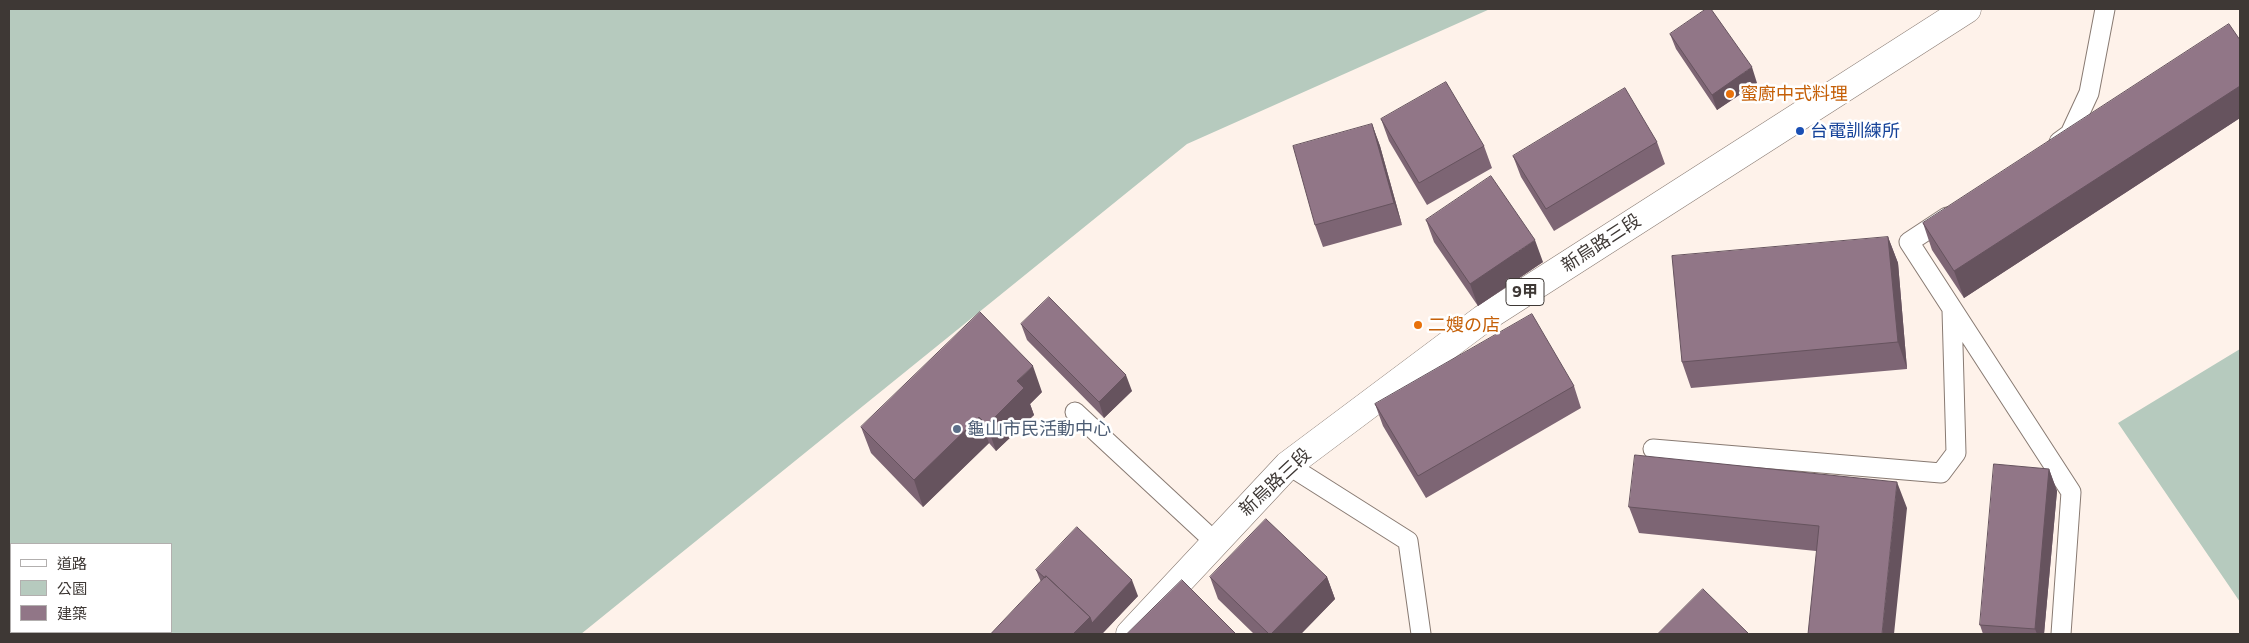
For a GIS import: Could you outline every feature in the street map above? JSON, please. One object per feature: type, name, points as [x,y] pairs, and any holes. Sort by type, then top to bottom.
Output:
[{"type":"main road","name":"新烏路三段","points":[[1130,634],[1288,464],[1483,319],[1967,9]]},
{"type":"lane","points":[[2046,150],[2070,134],[2089,93],[2105,9]]},
{"type":"lane","points":[[1965,204],[1909,242],[2071,492],[2061,634]]},
{"type":"lane","points":[[1653,449],[1941,473],[1956,453],[1952,308]]},
{"type":"lane","points":[[1075,412],[1215,542]]},
{"type":"lane","points":[[1288,464],[1408,541],[1421,634]]},
{"type":"green space","points":[[9,9],[1490,9],[1187,144],[581,634],[9,634]]},
{"type":"green space","points":[[2240,349],[2240,602],[2118,423]]},
{"type":"building","points":[[1706,9],[1711,9],[1752,67],[1712,95],[1670,34]]},
{"type":"building","points":[[2229,24],[2240,40],[2240,86],[1954,271],[1923,223]]},
{"type":"building","points":[[1446,82],[1484,146],[1419,183],[1381,119]]},
{"type":"building","points":[[1625,88],[1657,142],[1546,209],[1513,156]]},
{"type":"building","points":[[1372,124],[1394,203],[1315,225],[1293,146]]},
{"type":"building","points":[[1491,176],[1535,240],[1470,284],[1426,220]]},
{"type":"building","points":[[1888,237],[1898,342],[1682,362],[1672,256]]},
{"type":"building","points":[[1049,297],[1126,375],[1099,402],[1021,324]]},
{"type":"building","name":"龜山市民活動中心","points":[[980,312],[1033,366],[1017,381],[1024,388],[987,425],[979,417],[914,480],[861,427]]},
{"type":"building","points":[[1532,314],[1574,386],[1418,476],[1375,404]]},
{"type":"building","points":[[1635,455],[1897,482],[1882,634],[1808,634],[1819,526],[1629,507]]},
{"type":"building","points":[[1994,464],[2049,469],[2035,629],[1980,625]]},
{"type":"building","points":[[1266,519],[1327,577],[1271,634],[1210,577]]},
{"type":"building","points":[[1077,527],[1132,580],[1092,623],[1090,617],[1046,576],[1045,578],[1036,570]]},
{"type":"building","points":[[1046,576],[1090,617],[1073,634],[991,634]]},
{"type":"building","points":[[1182,580],[1236,634],[1127,634]]},
{"type":"building","points":[[1703,589],[1749,634],[1658,634]]},
{"type":"place","name":"蜜廚中式料理","points":[[1730,94]]},
{"type":"place","name":"台電訓練所","points":[[1800,131]]},
{"type":"place","name":"二嫂の店","points":[[1418,325]]},
{"type":"place","name":"龜山市民活動中心","points":[[957,429]]}]
